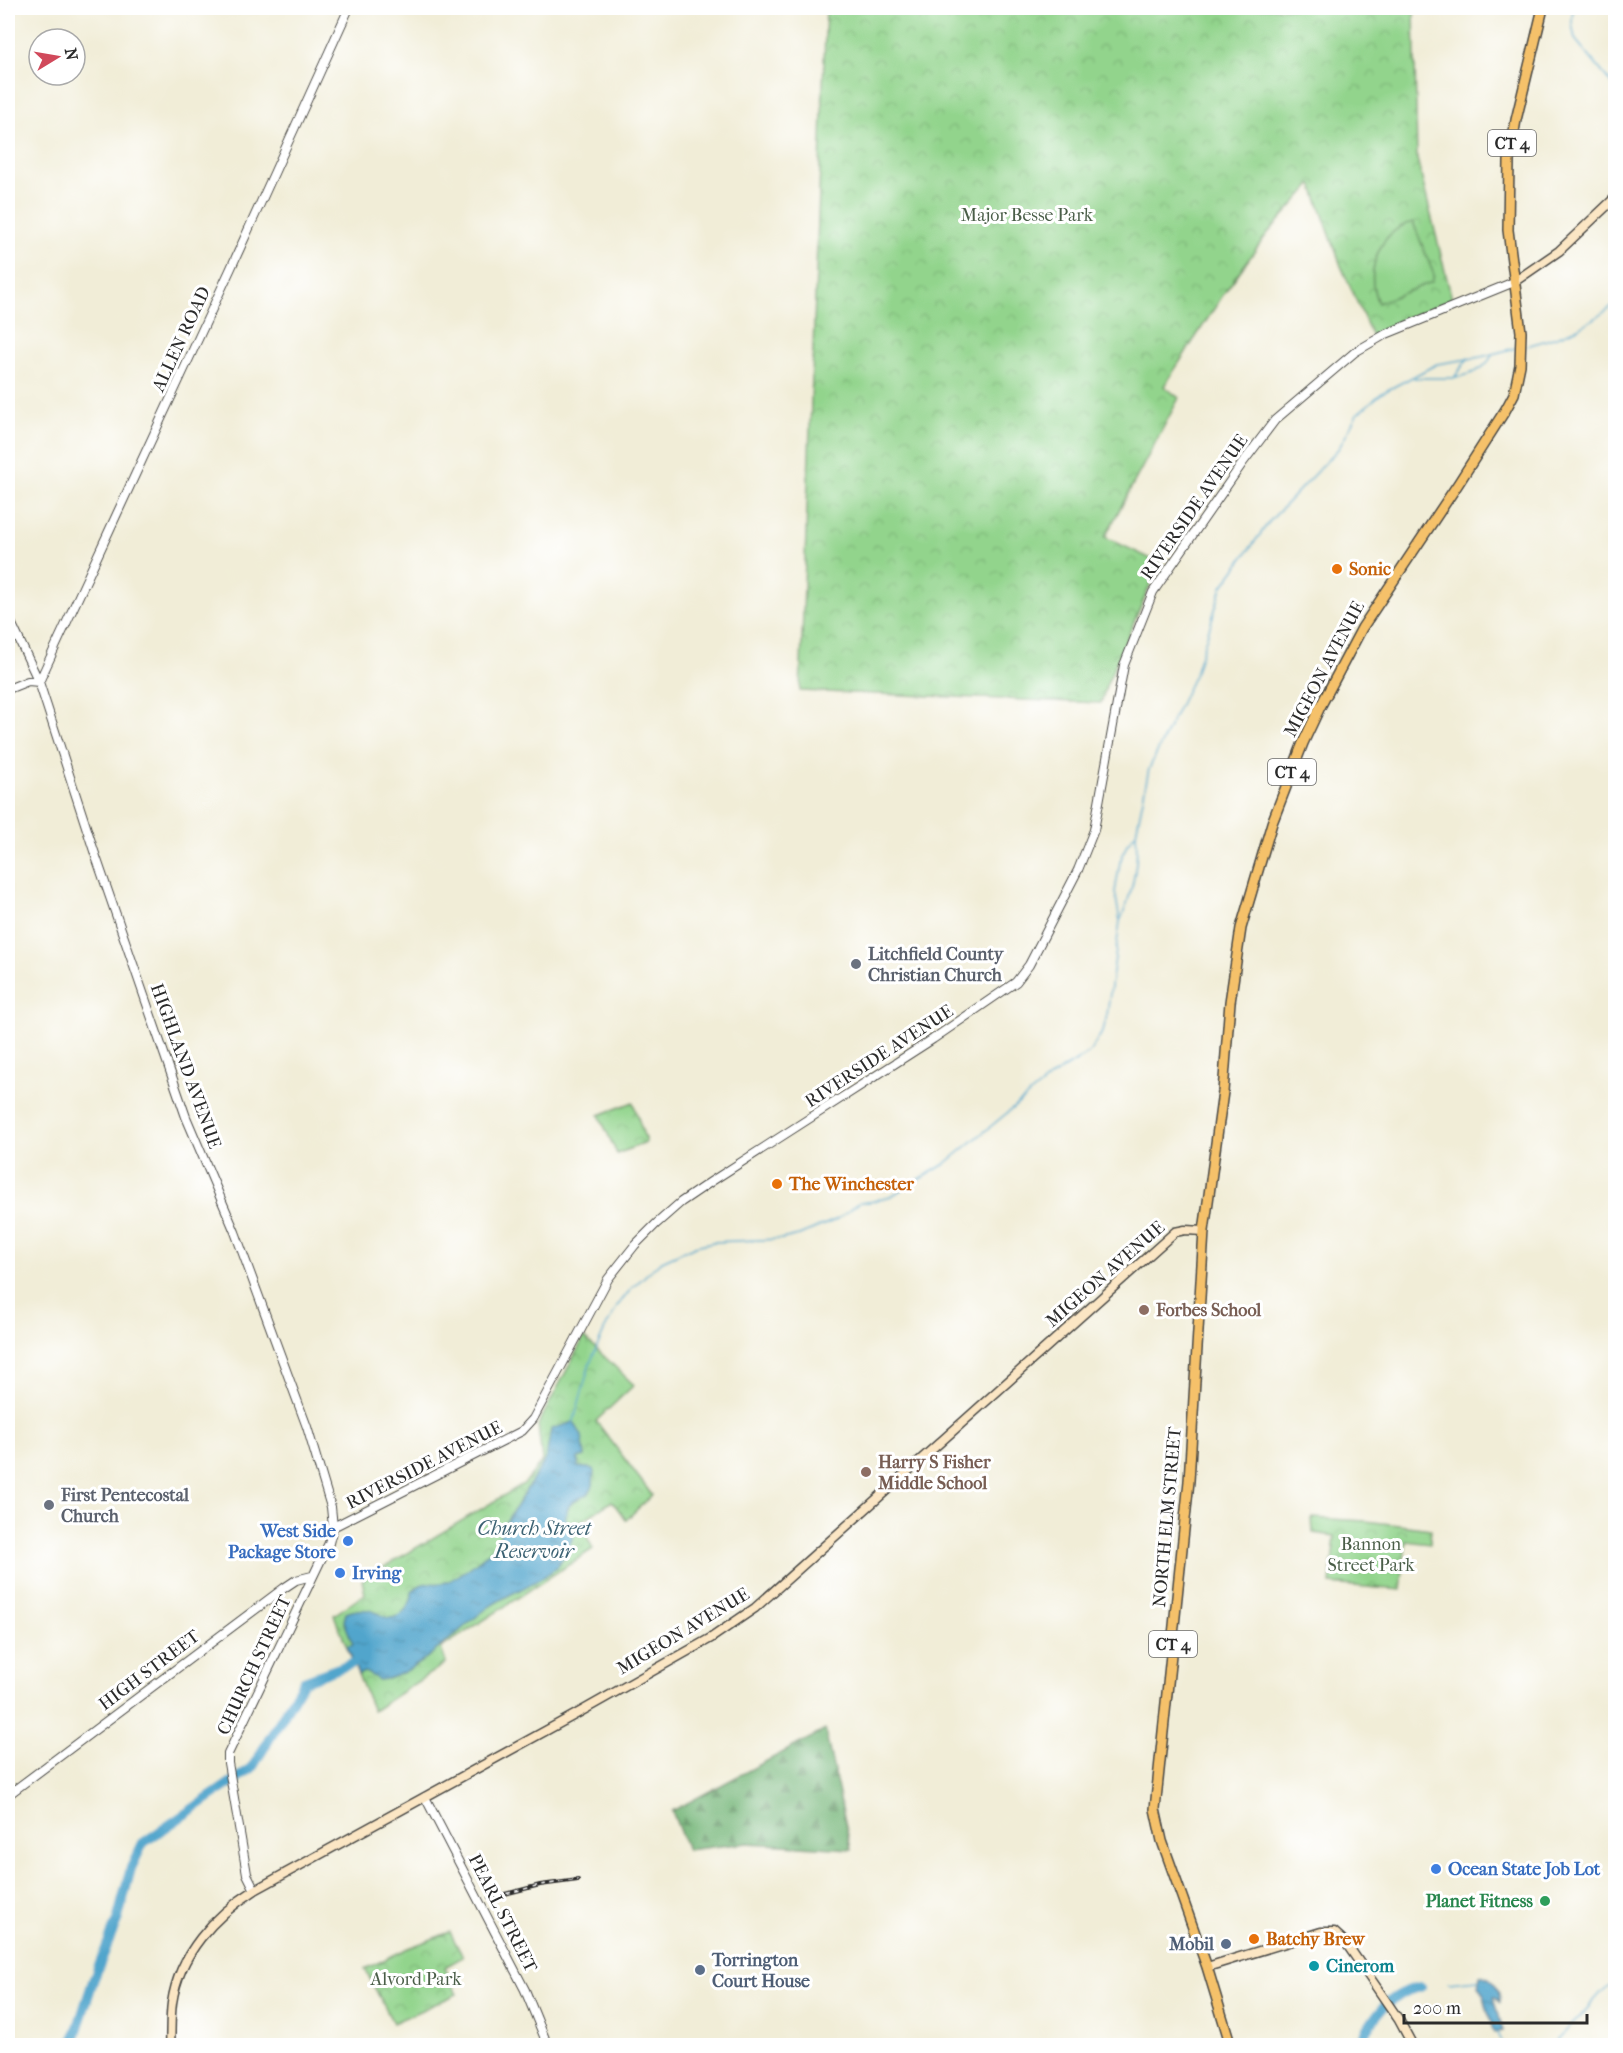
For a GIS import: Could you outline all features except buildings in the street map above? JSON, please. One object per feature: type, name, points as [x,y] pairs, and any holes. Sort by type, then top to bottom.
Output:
[{"type":"main road","name":"CT 4","points":[[1514,282],[1508,230],[1509,162],[1516,120],[1543,8]]},
{"type":"main road","points":[[1514,282],[1559,251],[1616,197]]},
{"type":"main road","name":"MIGEON AVENUE","points":[[170,2046],[172,2005],[177,1980],[200,1940],[231,1906],[255,1890],[711,1638],[755,1608],[1175,1232],[1204,1231],[1222,1092],[1230,1002],[1241,928],[1272,823],[1303,743],[1362,628],[1514,394],[1520,365],[1521,332],[1514,282]]},
{"type":"main road","name":"NORTH ELM STREET","points":[[1204,1231],[1189,1481],[1155,1809],[1162,1841],[1207,1966],[1231,2046]]},
{"type":"main road","points":[[1207,1966],[1321,1932],[1334,1932],[1346,1943],[1393,2010],[1413,2046]]},
{"type":"street","name":"ALLEN ROAD","points":[[39,682],[349,8]]},
{"type":"street","name":"RIVERSIDE AVENUE","points":[[333,1527],[522,1431],[533,1419],[608,1279],[635,1245],[656,1224],[681,1202],[712,1181],[933,1039],[1016,982],[1029,965],[1078,870],[1094,830],[1124,665],[1153,592],[1237,470],[1275,420],[1354,352],[1386,334],[1514,282]]},
{"type":"street","name":"HIGHLAND AVENUE","points":[[8,616],[39,682],[94,851],[186,1117],[236,1232],[307,1427],[331,1507],[333,1527]]},
{"type":"street","points":[[8,689],[28,681],[39,682]]},
{"type":"street","name":"CHURCH STREET","points":[[255,1890],[247,1874],[228,1754],[329,1543],[333,1527]]},
{"type":"street","name":"HIGH STREET","points":[[8,1795],[284,1588],[296,1580],[312,1576]]},
{"type":"street","name":"PEARL STREET","points":[[425,1797],[525,1990],[548,2046]]},
{"type":"green space","name":"Major Besse Park","points":[[826,8],[1414,8],[1417,159],[1452,299],[1397,322],[1372,336],[1341,266],[1312,184],[1267,234],[1225,292],[1164,386],[1179,398],[1105,537],[1164,565],[1152,581],[1106,686],[1101,703],[800,691]]},
{"type":"green space","points":[[1413,222],[1434,275],[1432,282],[1378,303],[1373,279],[1377,255],[1391,235],[1401,227]]},
{"type":"green space","points":[[633,1102],[646,1142],[617,1154],[599,1115]]},
{"type":"green space","points":[[584,1337],[634,1385],[596,1421],[652,1495],[626,1520],[612,1501],[580,1522],[593,1549],[441,1648],[446,1663],[373,1711],[334,1615],[365,1594],[362,1580],[525,1483],[542,1461],[538,1425]]},
{"type":"green space","name":"Bannon Street Park","points":[[1312,1518],[1366,1521],[1431,1529],[1430,1544],[1406,1541],[1401,1590],[1330,1584],[1335,1536],[1313,1533]]},
{"type":"green space","points":[[825,1730],[851,1849],[747,1843],[687,1850],[672,1811]]},
{"type":"green space","name":"Alvord Park","points":[[450,1932],[463,1957],[445,1967],[457,1994],[393,2023],[365,1969],[406,1949]]},
{"type":"water","name":"Church Street Reservoir","points":[[574,1422],[582,1436],[585,1456],[578,1458],[578,1467],[594,1469],[593,1485],[588,1495],[575,1500],[568,1508],[565,1517],[574,1534],[557,1567],[489,1607],[407,1671],[379,1680],[365,1672],[358,1674],[347,1646],[353,1644],[344,1621],[346,1613],[364,1610],[388,1618],[398,1616],[406,1609],[411,1600],[412,1591],[422,1584],[446,1582],[482,1558],[498,1542],[504,1525],[546,1459],[551,1429]]},
{"type":"water","points":[[1480,1975],[1489,1978],[1497,1988],[1500,2002],[1494,1997],[1503,2031],[1495,2033],[1493,2031],[1484,1996],[1478,1986]]},
{"type":"waterway","points":[[1573,8],[1572,24],[1575,39],[1616,89]]},
{"type":"waterway","points":[[1526,346],[1574,330],[1616,303]]},
{"type":"waterway","points":[[573,1424],[590,1363],[604,1331],[618,1305],[632,1288],[660,1262],[695,1246],[713,1242],[782,1239],[799,1235],[838,1219],[860,1202],[870,1202],[891,1196],[945,1164],[1052,1076],[1089,1053],[1103,1031],[1107,1015],[1120,921],[1115,892],[1120,862],[1127,844],[1136,833],[1149,769],[1196,671],[1222,587],[1269,522],[1339,448],[1357,414],[1382,393],[1437,364],[1481,357],[1515,348]]},
{"type":"waterway","points":[[1455,377],[1477,371],[1492,355]]},
{"type":"waterway","points":[[1414,378],[1454,378],[1468,358]]},
{"type":"waterway","points":[[1121,919],[1134,877],[1137,856],[1136,834]]},
{"type":"waterway","points":[[72,2046],[93,1981],[118,1918],[131,1868],[143,1843],[252,1768],[304,1681],[353,1663]]},
{"type":"waterway","points":[[8,1778],[12,1783]]},
{"type":"waterway","points":[[1448,1983],[1478,1980]]},
{"type":"waterway","points":[[1551,2046],[1599,1995],[1616,1981]]},
{"type":"waterway","points":[[1358,2046],[1382,2009],[1398,1996],[1420,1987]]},
{"type":"waterway","points":[[1498,2033],[1504,2046]]},
{"type":"railway","points":[[489,1898],[540,1885],[578,1880]]},
{"type":"place","name":"Sonic","points":[[1337,569]]},
{"type":"place","name":"Litchfield County Christian Church","points":[[856,964]]},
{"type":"place","name":"The Winchester","points":[[777,1184]]},
{"type":"place","name":"Forbes School","points":[[1144,1310]]},
{"type":"place","name":"Harry S Fisher Middle School","points":[[866,1472]]},
{"type":"place","name":"First Pentecostal Church","points":[[49,1505]]},
{"type":"place","name":"West Side Package Store","points":[[348,1541]]},
{"type":"place","name":"Irving","points":[[340,1573]]},
{"type":"place","name":"Ocean State Job Lot","points":[[1436,1869]]},
{"type":"place","name":"Planet Fitness","points":[[1545,1901]]},
{"type":"place","name":"Batchy Brew","points":[[1254,1939]]},
{"type":"place","name":"Mobil","points":[[1226,1944]]},
{"type":"place","name":"Cinerom","points":[[1314,1966]]},
{"type":"place","name":"Torrington Court House","points":[[700,1970]]}]
